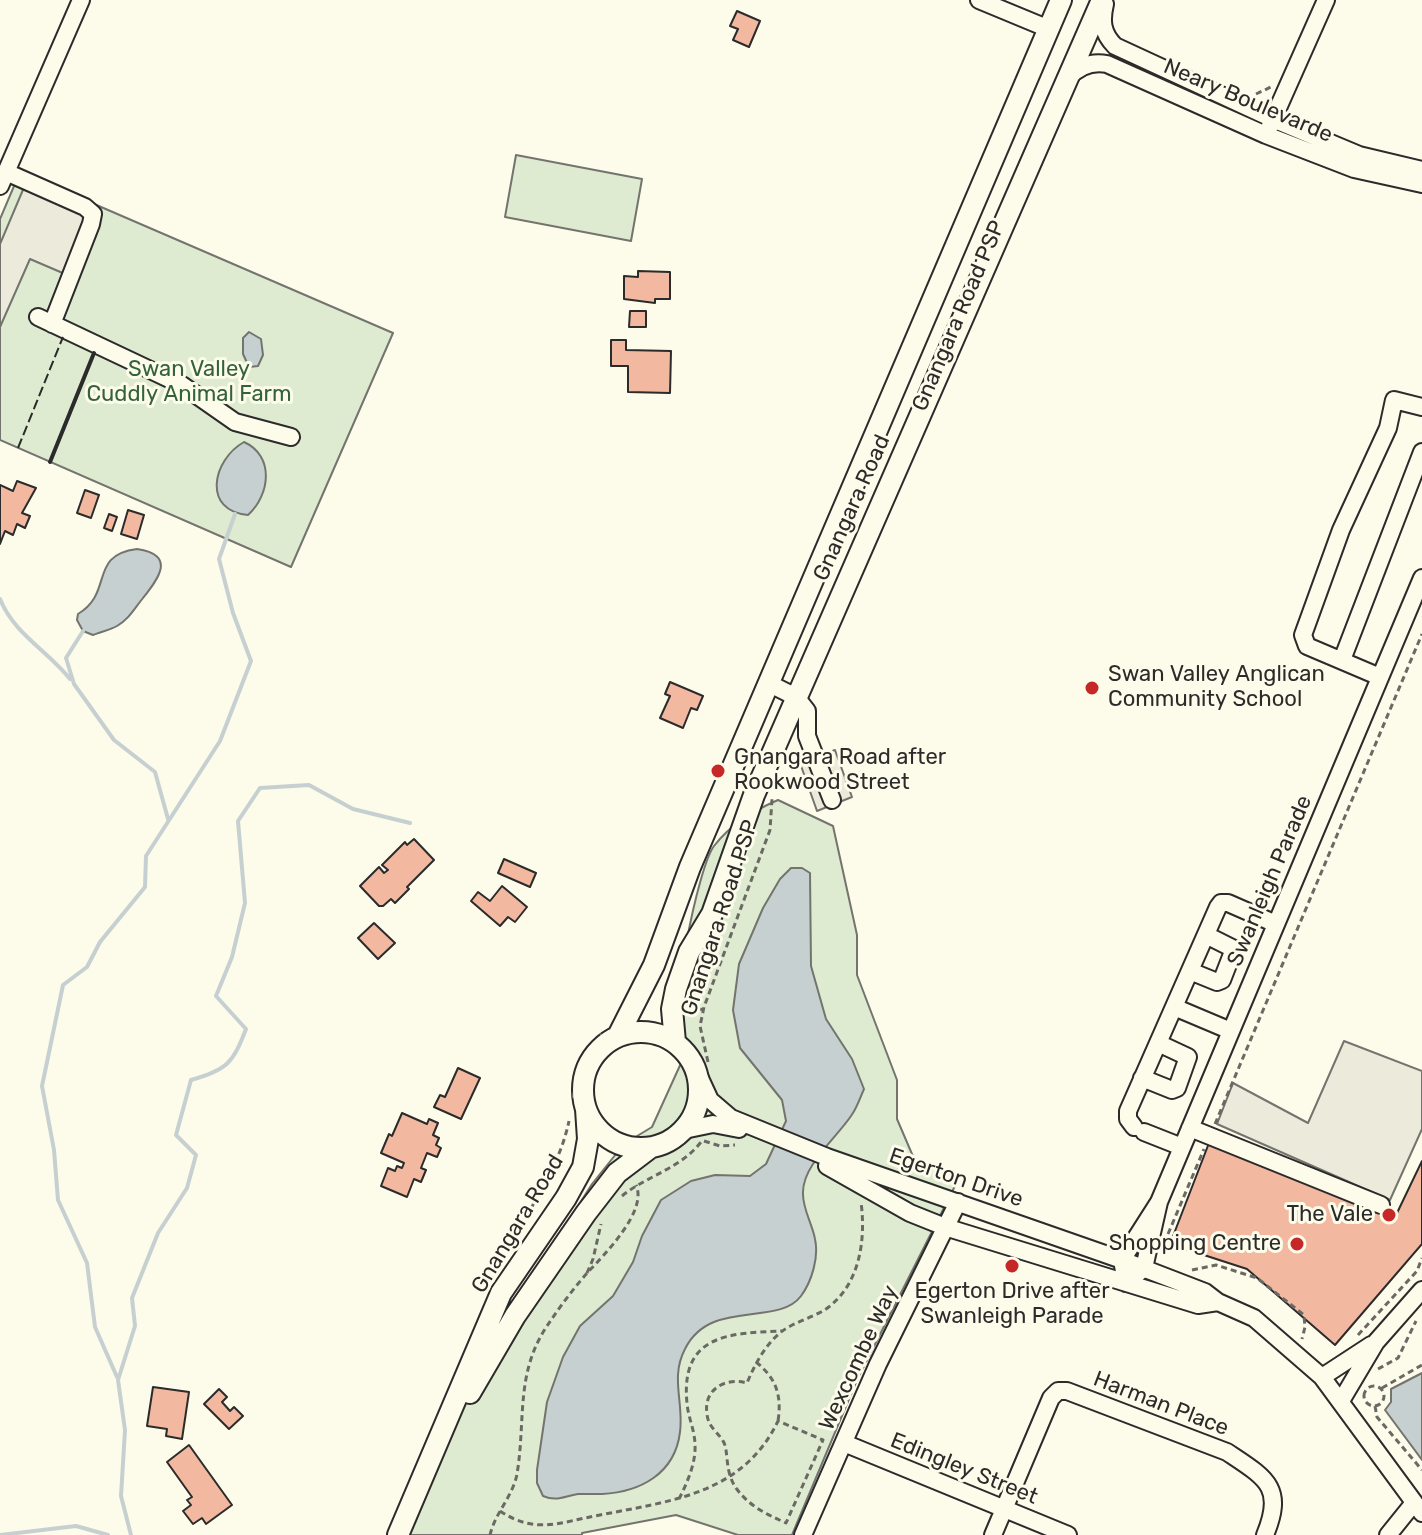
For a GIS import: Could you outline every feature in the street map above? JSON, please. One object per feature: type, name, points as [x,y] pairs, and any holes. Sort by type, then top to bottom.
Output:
[{"type":"main road","name":"Gnangara Road","points":[[613,1032],[654,965],[690,867],[1061,0]]},
{"type":"main road","name":"Gnangara Road","points":[[675,1042],[672,1009],[689,952],[712,914],[753,797],[1064,83],[1104,0]]},
{"type":"main road","points":[[613,1032],[657,1034],[675,1042],[705,1072],[695,1113],[684,1130],[669,1142],[650,1148],[630,1148],[611,1140],[576,1110],[588,1067],[613,1032]]},
{"type":"main road","name":"Gnangara Road","points":[[398,1535],[501,1293],[566,1198],[583,1167],[588,1139],[576,1110]]},
{"type":"main road","name":"Gnangara Road","points":[[437,1448],[515,1316],[578,1224],[617,1173],[650,1148]]},
{"type":"street","points":[[81,0],[3,179],[85,207],[93,214],[45,320],[182,385],[235,422],[291,437]]},
{"type":"street","points":[[979,0],[1049,29]]},
{"type":"street","name":"Neary Boulevarde","points":[[1104,0],[1104,29],[1106,37],[1115,46],[1354,169],[1422,184]]},
{"type":"street","points":[[1270,127],[1326,0]]},
{"type":"street","name":"Neary Boulevarde","points":[[1064,83],[1085,65],[1097,62],[1107,64],[1270,127],[1359,155],[1422,170]]},
{"type":"street","points":[[1380,677],[1307,646],[1303,635],[1341,530],[1388,428],[1394,400],[1422,407]]},
{"type":"street","points":[[1342,660],[1422,452]]},
{"type":"street","name":"Swanleigh Parade","points":[[1122,1260],[1159,1202],[1422,578]]},
{"type":"street","points":[[768,683],[796,697],[807,711],[807,736],[832,800]]},
{"type":"street","points":[[1182,1147],[1139,1130],[1128,1119],[1128,1111],[1218,907],[1224,902],[1276,924]]},
{"type":"street","points":[[1190,971],[1217,982],[1222,980],[1234,949],[1206,935]]},
{"type":"street","points":[[1174,1007],[1231,1031]]},
{"type":"street","points":[[1142,1078],[1172,1090],[1177,1088],[1188,1057],[1158,1043]]},
{"type":"street","name":"Egerton Drive","points":[[705,1072],[716,1108],[766,1136],[825,1161],[958,1202],[1144,1268],[1205,1292],[1218,1302],[1254,1318],[1322,1377],[1418,1509]]},
{"type":"street","name":"Egerton Drive","points":[[684,1130],[710,1124],[727,1125],[766,1136]]},
{"type":"street","points":[[1190,1128],[1381,1205]]},
{"type":"street","name":"Egerton Drive","points":[[825,1161],[910,1213],[945,1227],[1198,1305],[1218,1302]]},
{"type":"street","name":"Wexcombe Way","points":[[803,1535],[878,1364],[958,1202]]},
{"type":"street","name":"Swanleigh Parade","points":[[1144,1268],[1159,1202]]},
{"type":"street","points":[[1122,1260],[1126,1283],[1144,1268]]},
{"type":"street","points":[[1341,1401],[1376,1342],[1422,1290]]},
{"type":"street","points":[[1322,1377],[1376,1342]]},
{"type":"street","name":"Harman Place","points":[[1004,1510],[1051,1398],[1058,1391],[1067,1391],[1227,1452],[1251,1468],[1269,1485],[1274,1500],[1273,1515],[1265,1535]]},
{"type":"street","name":"Edingley Street","points":[[844,1443],[1068,1535]]},
{"type":"street","points":[[1388,1535],[1418,1509]]},
{"type":"street","points":[[993,1535],[1004,1510]]},
{"type":"path","points":[[1253,96],[1274,85],[1286,91]]},
{"type":"path","points":[[1167,1236],[1422,634]]},
{"type":"path","name":"Gnangara Road PSP","points":[[705,1072],[700,1026],[770,830],[772,795]]},
{"type":"path","points":[[672,1009],[685,1006],[704,1010]]},
{"type":"path","points":[[507,1251],[562,1147],[576,1110],[580,1062],[585,1052],[613,1032]]},
{"type":"path","points":[[616,1202],[639,1184],[691,1154],[710,1124]]},
{"type":"path","points":[[490,1535],[516,1476],[524,1379],[532,1352],[547,1326],[587,1273],[618,1240],[629,1220],[638,1190]]},
{"type":"path","points":[[778,1421],[823,1440],[786,1523],[762,1513],[733,1485],[727,1469],[725,1442],[709,1423],[707,1401],[723,1383],[734,1379],[747,1383],[756,1362],[782,1331],[827,1308],[842,1293],[862,1252],[865,1228],[859,1191]]},
{"type":"path","points":[[587,1273],[602,1221]]},
{"type":"path","points":[[1192,1270],[1216,1265],[1257,1278],[1279,1293],[1304,1315],[1303,1335],[1293,1351]]},
{"type":"path","points":[[1371,1371],[1398,1358],[1422,1311]]},
{"type":"path","points":[[679,1500],[696,1446],[686,1398],[690,1364],[700,1349],[716,1338],[740,1332],[782,1331]]},
{"type":"path","points":[[500,1511],[524,1525],[547,1527],[679,1500],[730,1476],[754,1458],[769,1441],[778,1421],[779,1392],[770,1373],[756,1362]]},
{"type":"path","points":[[1382,1388],[1422,1365]]},
{"type":"path","points":[[1360,1404],[1381,1404],[1385,1398],[1382,1388],[1376,1385],[1366,1389],[1366,1402]]},
{"type":"path","points":[[1375,1406],[1377,1417],[1422,1470]]},
{"type":"green space","points":[[516,155],[642,179],[631,241],[505,217]]},
{"type":"green space","name":"Swan Valley Cuddly Animal Farm","points":[[20,172],[393,333],[291,567],[0,440],[0,219]]},
{"type":"green space","points":[[778,800],[833,826],[857,935],[857,975],[897,1080],[897,1119],[915,1161],[959,1178],[857,1380],[792,1535],[738,1535],[676,1515],[582,1535],[407,1535],[458,1414],[508,1316],[592,1184],[624,1144],[652,1127],[682,1061],[675,1028],[681,974],[700,882],[714,846],[743,819]]},
{"type":"shaded area","points":[[25,185],[78,208],[86,223],[65,274],[30,259],[0,327],[0,244]]},
{"type":"shaded area","points":[[249,332],[261,339],[263,355],[258,366],[249,367],[243,354],[243,338]]},
{"type":"shaded area","points":[[244,442],[261,456],[266,476],[261,497],[248,515],[223,504],[217,484],[225,460]]},
{"type":"shaded area","points":[[137,549],[149,552],[160,562],[161,569],[154,583],[121,623],[93,635],[83,631],[77,620],[78,614],[96,596],[106,567],[122,553]]},
{"type":"shaded area","points":[[835,750],[852,797],[817,811],[800,763]]},
{"type":"shaded area","points":[[791,868],[802,868],[810,873],[811,966],[826,1019],[852,1059],[864,1089],[853,1113],[814,1162],[804,1182],[804,1204],[816,1246],[811,1276],[801,1296],[790,1305],[727,1318],[696,1333],[685,1349],[678,1370],[680,1432],[677,1447],[663,1470],[642,1485],[630,1489],[548,1498],[543,1496],[537,1483],[547,1402],[563,1357],[580,1326],[613,1296],[633,1262],[642,1236],[661,1200],[691,1181],[715,1175],[750,1176],[766,1164],[786,1121],[782,1100],[740,1048],[733,1010],[739,964],[763,908],[780,879]]},
{"type":"shaded area","points":[[1344,1041],[1422,1071],[1422,1129],[1390,1200],[1217,1124],[1233,1083],[1308,1123]]},
{"type":"shaded area","points":[[1422,1373],[1422,1460],[1385,1410],[1391,1402],[1391,1389]]},
{"type":"building","points":[[737,11],[760,21],[749,47],[733,40],[738,29],[730,26]]},
{"type":"building","points":[[638,271],[670,272],[670,299],[655,299],[655,303],[624,299],[624,276],[638,277]]},
{"type":"building","points":[[630,311],[646,311],[646,327],[629,327]]},
{"type":"building","points":[[611,340],[626,340],[626,350],[671,351],[670,393],[628,392],[628,366],[611,366]]},
{"type":"building","points":[[17,481],[36,488],[22,513],[30,516],[25,528],[17,524],[13,535],[5,531],[0,544],[0,485],[13,491]]},
{"type":"building","points":[[85,490],[99,495],[91,518],[77,513]]},
{"type":"building","points":[[128,510],[144,515],[137,539],[121,534]]},
{"type":"building","points":[[109,514],[117,517],[112,531],[104,528]]},
{"type":"building","points":[[670,682],[703,696],[697,710],[691,708],[683,728],[660,718],[670,696],[665,694]]},
{"type":"building","points":[[414,839],[434,860],[395,903],[391,899],[379,906],[360,886],[379,867],[384,873],[388,870],[382,865],[405,842],[407,845]]},
{"type":"building","points":[[504,859],[536,873],[530,887],[498,873]]},
{"type":"building","points":[[502,886],[527,907],[515,922],[508,917],[500,926],[471,901],[478,892],[490,901]]},
{"type":"building","points":[[374,923],[395,943],[378,959],[358,938]]},
{"type":"building","points":[[458,1068],[480,1078],[461,1119],[434,1107],[440,1095],[445,1097]]},
{"type":"building","points":[[402,1113],[427,1124],[429,1119],[438,1123],[433,1135],[439,1138],[436,1145],[441,1148],[437,1157],[427,1153],[421,1168],[426,1170],[421,1182],[414,1179],[407,1197],[381,1186],[388,1168],[395,1171],[397,1166],[402,1168],[404,1163],[381,1153]]},
{"type":"building","name":"Shopping Centre","points":[[1209,1143],[1397,1213],[1422,1161],[1422,1244],[1335,1345],[1247,1269],[1170,1244]]},
{"type":"building","points":[[153,1387],[189,1392],[182,1439],[166,1436],[167,1429],[147,1426]]},
{"type":"building","points":[[219,1389],[227,1397],[222,1402],[230,1411],[234,1407],[243,1416],[229,1429],[204,1404]]},
{"type":"building","points":[[189,1445],[232,1505],[206,1524],[202,1518],[193,1524],[183,1511],[191,1505],[187,1500],[192,1497],[167,1462]]},
{"type":"waterway","points":[[117,1377],[95,1327],[87,1263],[58,1200],[54,1150],[42,1086],[63,985],[87,967],[100,942],[145,887],[146,856],[220,741],[251,661],[233,613],[219,559],[235,514]]},
{"type":"waterway","points":[[0,599],[22,632],[70,679]]},
{"type":"waterway","points":[[83,631],[66,658],[74,684],[114,740],[155,772],[168,819]]},
{"type":"waterway","points":[[131,1535],[121,1496],[125,1430],[118,1380],[135,1326],[132,1298],[158,1233],[187,1188],[196,1155],[176,1135],[191,1080],[213,1073],[227,1064],[246,1029],[216,996],[232,957],[245,903],[238,821],[260,788],[309,785],[353,809],[410,823]]},
{"type":"waterway","points":[[0,1535],[76,1526],[108,1535]]},
{"type":"fence","points":[[18,448],[63,337]]},
{"type":"wall","points":[[50,462],[94,353]]},
{"type":"place","name":"Swan Valley Anglican Community School","points":[[1092,688]]},
{"type":"place","name":"Gnangara Road after Rookwood Street","points":[[718,771]]},
{"type":"place","name":"The Vale","points":[[1389,1215]]},
{"type":"place","name":"Shopping Centre","points":[[1297,1244]]},
{"type":"place","name":"Egerton Drive after Swanleigh Parade","points":[[1012,1266]]}]
